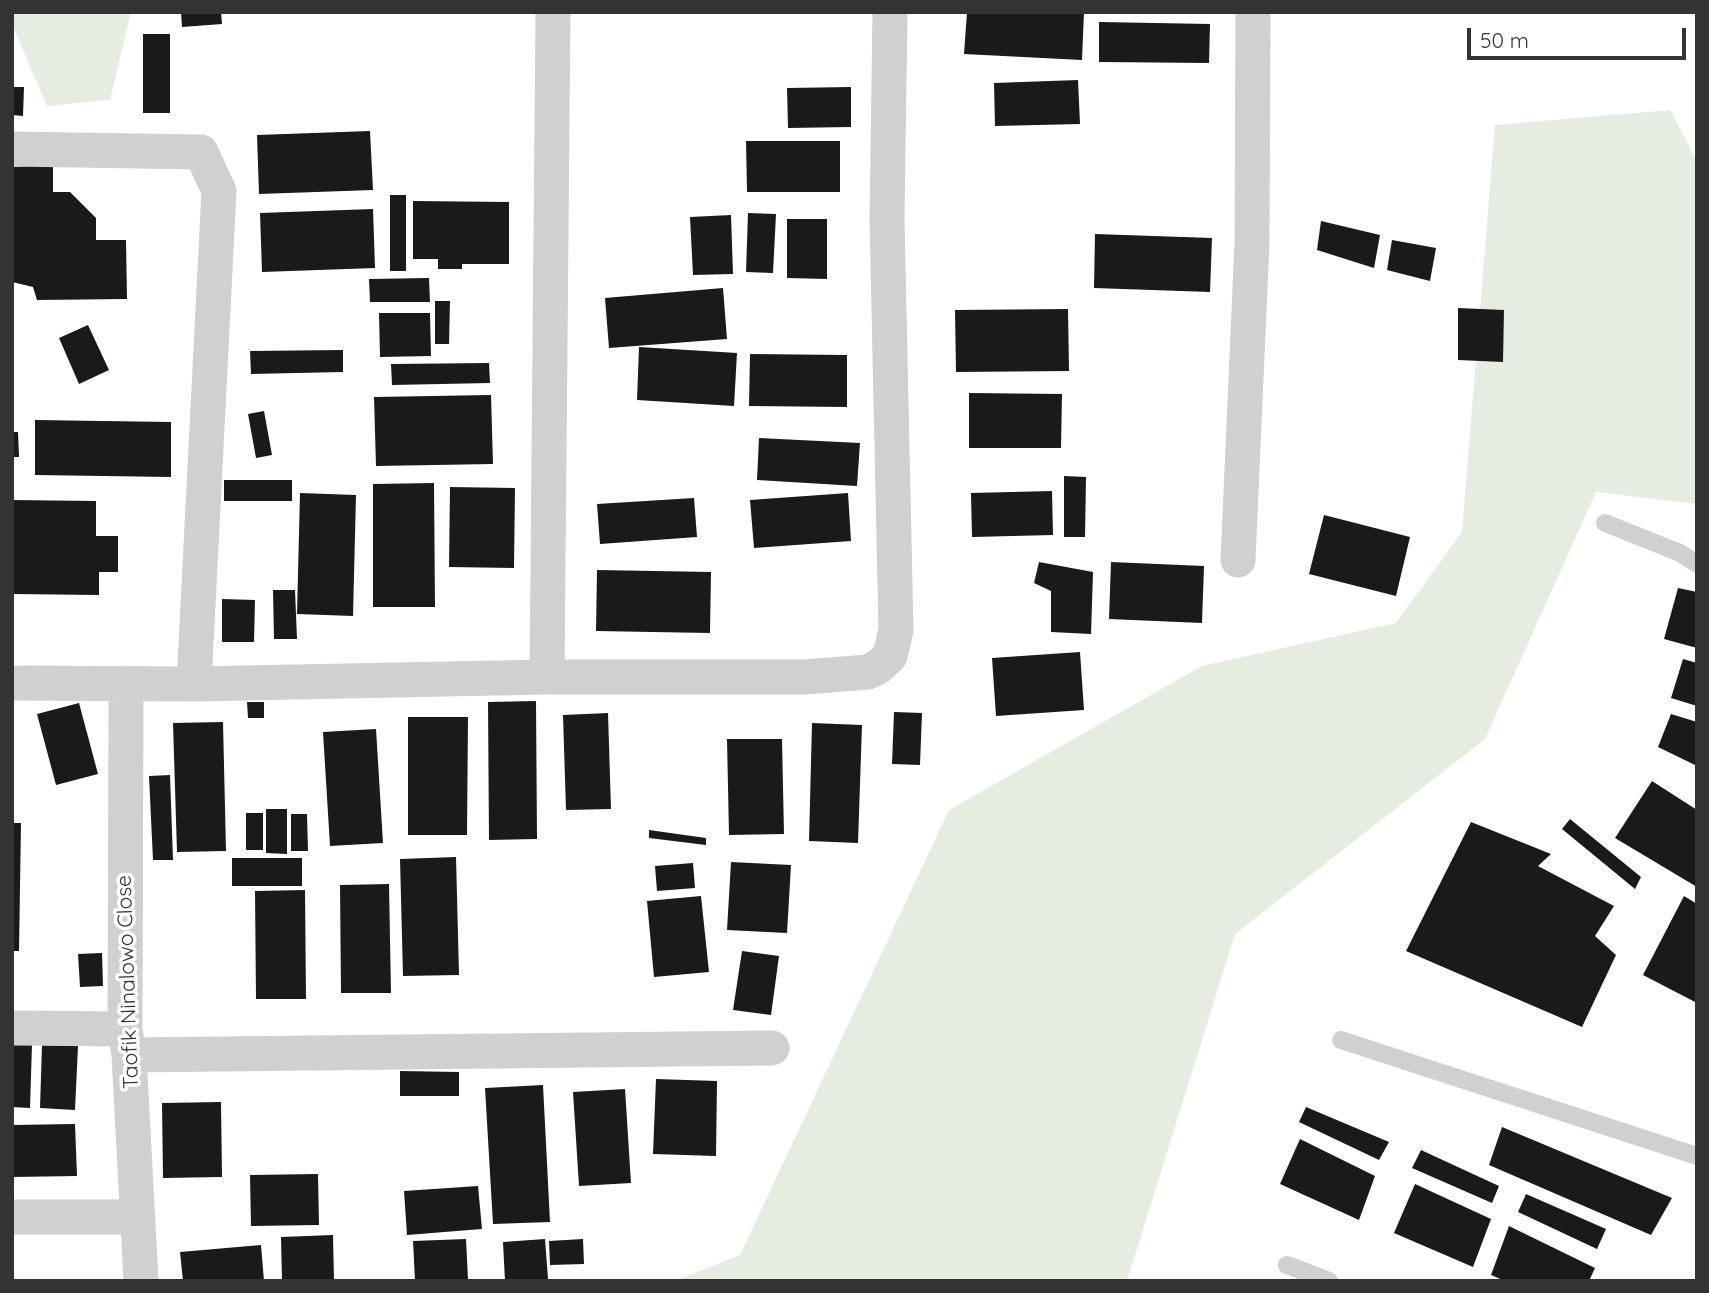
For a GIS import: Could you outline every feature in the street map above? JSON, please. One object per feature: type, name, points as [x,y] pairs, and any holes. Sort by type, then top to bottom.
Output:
[{"type":"street","points":[[547,677],[554,12]]},
{"type":"street","points":[[12,683],[194,684],[547,677],[805,677],[868,672],[891,656],[896,630],[887,219],[890,12]]},
{"type":"street","points":[[1238,560],[1252,243],[1253,12]]},
{"type":"street","points":[[12,149],[201,152],[219,191],[194,684]]},
{"type":"street","name":"Taofik Ninalowo Close","points":[[127,684],[127,1042],[141,1281]]},
{"type":"street","points":[[12,1028],[127,1042],[772,1048]]},
{"type":"street","points":[[12,1217],[138,1217]]},
{"type":"lane","points":[[1605,523],[1680,553],[1697,564]]},
{"type":"lane","points":[[1341,1040],[1697,1156]]},
{"type":"lane","points":[[1287,1265],[1329,1281]]},
{"type":"shaded area","points":[[12,12],[131,12],[110,100],[47,106],[12,24]]},
{"type":"shaded area","points":[[1670,110],[1697,162],[1697,504],[1596,492],[1485,739],[1235,934],[1127,1281],[675,1281],[740,1255],[949,810],[1202,666],[1396,623],[1462,532],[1495,125]]},
{"type":"building","points":[[181,12],[221,12],[222,24],[182,27]]},
{"type":"building","points":[[967,12],[1084,12],[1082,60],[964,54]]},
{"type":"building","points":[[1099,22],[1210,24],[1209,63],[1099,62]]},
{"type":"building","points":[[143,34],[170,34],[170,113],[143,113]]},
{"type":"building","points":[[1078,80],[1080,124],[995,126],[994,83]]},
{"type":"building","points":[[12,87],[24,87],[23,116],[12,115]]},
{"type":"building","points":[[851,87],[851,127],[788,128],[787,88]]},
{"type":"building","points":[[370,131],[373,190],[259,194],[257,135]]},
{"type":"building","points":[[746,141],[840,141],[840,192],[747,192]]},
{"type":"building","points":[[53,165],[53,192],[70,192],[96,218],[96,240],[126,240],[127,299],[37,300],[33,287],[12,282],[12,167]]},
{"type":"building","points":[[390,195],[406,195],[406,271],[390,271]]},
{"type":"building","points":[[413,201],[509,202],[509,264],[462,264],[462,269],[438,269],[438,259],[413,259]]},
{"type":"building","points":[[373,209],[375,268],[262,272],[260,213]]},
{"type":"building","points":[[748,213],[776,214],[773,273],[746,272]]},
{"type":"building","points":[[731,215],[733,274],[693,275],[690,217]]},
{"type":"building","points":[[787,219],[827,219],[827,279],[787,278]]},
{"type":"building","points":[[1321,221],[1380,235],[1374,268],[1317,250]]},
{"type":"building","points":[[1095,234],[1212,238],[1210,292],[1094,288]]},
{"type":"building","points":[[1392,240],[1436,248],[1430,281],[1387,270]]},
{"type":"building","points":[[429,278],[430,302],[370,302],[369,279]]},
{"type":"building","points":[[723,288],[727,339],[609,348],[605,298]]},
{"type":"building","points":[[435,301],[450,301],[449,344],[435,344]]},
{"type":"building","points":[[1458,308],[1504,310],[1503,362],[1458,360]]},
{"type":"building","points":[[1068,309],[1069,371],[956,372],[955,310]]},
{"type":"building","points":[[379,313],[430,313],[431,356],[380,357]]},
{"type":"building","points":[[88,325],[109,370],[79,384],[59,338]]},
{"type":"building","points":[[639,347],[737,353],[734,406],[637,400]]},
{"type":"building","points":[[343,350],[343,372],[251,374],[250,351]]},
{"type":"building","points":[[750,354],[847,355],[847,407],[749,406]]},
{"type":"building","points":[[489,363],[490,383],[392,385],[391,364]]},
{"type":"building","points":[[969,393],[1062,394],[1061,448],[969,448]]},
{"type":"building","points":[[491,395],[493,464],[376,466],[374,397]]},
{"type":"building","points":[[264,411],[272,455],[256,458],[248,414]]},
{"type":"building","points":[[35,420],[171,422],[171,477],[35,475]]},
{"type":"building","points":[[12,432],[18,432],[19,457],[12,457]]},
{"type":"building","points":[[759,438],[860,443],[857,486],[757,480]]},
{"type":"building","points":[[1064,476],[1086,477],[1085,537],[1064,537]]},
{"type":"building","points":[[224,480],[292,480],[292,501],[224,501]]},
{"type":"building","points":[[434,483],[435,607],[373,607],[373,484]]},
{"type":"building","points":[[450,487],[515,488],[514,568],[449,567]]},
{"type":"building","points":[[1052,491],[1053,535],[972,537],[971,493]]},
{"type":"building","points":[[300,493],[356,495],[353,616],[297,614]]},
{"type":"building","points":[[848,493],[851,541],[754,548],[750,500]]},
{"type":"building","points":[[694,498],[697,537],[600,544],[597,504]]},
{"type":"building","points":[[12,500],[96,501],[96,536],[118,536],[118,572],[99,572],[99,595],[12,594]]},
{"type":"building","points":[[1324,515],[1410,537],[1396,596],[1309,574]]},
{"type":"building","points":[[1039,562],[1093,572],[1091,634],[1051,632],[1051,591],[1034,583]]},
{"type":"building","points":[[1111,562],[1204,566],[1202,623],[1109,619]]},
{"type":"building","points":[[597,570],[711,572],[710,633],[596,631]]},
{"type":"building","points":[[1678,588],[1697,592],[1697,648],[1664,639]]},
{"type":"building","points":[[273,590],[295,590],[297,639],[274,639]]},
{"type":"building","points":[[222,599],[255,600],[254,642],[222,642]]},
{"type":"building","points":[[1080,652],[1084,710],[996,716],[992,658]]},
{"type":"building","points":[[1683,659],[1697,663],[1697,706],[1671,698]]},
{"type":"building","points":[[536,701],[537,839],[489,840],[488,702]]},
{"type":"building","points":[[247,702],[264,702],[264,718],[248,718]]},
{"type":"building","points":[[79,703],[98,774],[56,785],[37,714]]},
{"type":"building","points":[[894,712],[922,713],[920,765],[892,764]]},
{"type":"building","points":[[608,713],[611,809],[566,810],[563,715]]},
{"type":"building","points":[[1671,714],[1697,722],[1697,766],[1658,747]]},
{"type":"building","points":[[408,717],[468,717],[467,835],[408,835]]},
{"type":"building","points":[[223,722],[226,851],[177,852],[173,723]]},
{"type":"building","points":[[812,723],[862,725],[858,843],[809,841]]},
{"type":"building","points":[[376,729],[383,843],[330,846],[323,732]]},
{"type":"building","points":[[727,739],[782,739],[784,834],[729,835]]},
{"type":"building","points":[[170,775],[173,860],[153,860],[149,776]]},
{"type":"building","points":[[1652,781],[1697,810],[1697,887],[1615,838]]},
{"type":"building","points":[[266,809],[287,809],[287,854],[266,853]]},
{"type":"building","points":[[246,813],[263,813],[263,850],[246,850]]},
{"type":"building","points":[[291,814],[307,814],[308,851],[291,851]]},
{"type":"building","points":[[1570,819],[1641,877],[1635,889],[1562,829]]},
{"type":"building","points":[[1471,822],[1551,854],[1538,866],[1614,906],[1595,936],[1616,955],[1582,1027],[1406,951]]},
{"type":"building","points":[[12,823],[21,823],[19,951],[12,951]]},
{"type":"building","points":[[649,830],[706,838],[706,845],[649,838]]},
{"type":"building","points":[[456,857],[459,975],[403,976],[400,859]]},
{"type":"building","points":[[232,858],[302,858],[302,886],[232,886]]},
{"type":"building","points":[[731,862],[791,865],[787,933],[727,930]]},
{"type":"building","points":[[693,863],[695,888],[657,891],[655,866]]},
{"type":"building","points":[[389,884],[391,993],[341,993],[340,885]]},
{"type":"building","points":[[305,890],[306,999],[256,999],[255,891]]},
{"type":"building","points":[[701,896],[709,972],[654,977],[647,901]]},
{"type":"building","points":[[1684,896],[1697,904],[1697,1003],[1643,975]]},
{"type":"building","points":[[742,951],[779,956],[771,1015],[733,1010]]},
{"type":"building","points":[[102,953],[103,986],[80,987],[78,954]]},
{"type":"building","points":[[12,1043],[32,1044],[30,1108],[12,1107]]},
{"type":"building","points":[[42,1045],[78,1046],[75,1110],[40,1108]]},
{"type":"building","points":[[400,1071],[459,1072],[459,1096],[400,1096]]},
{"type":"building","points":[[656,1079],[717,1081],[716,1156],[653,1154]]},
{"type":"building","points":[[543,1085],[550,1222],[493,1224],[485,1088]]},
{"type":"building","points":[[625,1089],[631,1183],[579,1186],[573,1092]]},
{"type":"building","points":[[221,1102],[222,1177],[163,1178],[162,1103]]},
{"type":"building","points":[[1306,1107],[1389,1142],[1379,1160],[1299,1122]]},
{"type":"building","points":[[75,1124],[77,1176],[12,1177],[12,1125]]},
{"type":"building","points":[[1502,1127],[1672,1198],[1651,1235],[1489,1165]]},
{"type":"building","points":[[1300,1139],[1375,1176],[1359,1220],[1280,1184]]},
{"type":"building","points":[[1421,1150],[1499,1186],[1492,1203],[1412,1168]]},
{"type":"building","points":[[318,1174],[319,1225],[251,1226],[250,1175]]},
{"type":"building","points":[[1415,1184],[1491,1219],[1473,1267],[1394,1233]]},
{"type":"building","points":[[478,1186],[482,1229],[407,1235],[404,1191]]},
{"type":"building","points":[[1526,1194],[1606,1229],[1597,1249],[1518,1212]]},
{"type":"building","points":[[1509,1226],[1595,1268],[1589,1281],[1505,1281],[1491,1275]]},
{"type":"building","points":[[333,1235],[334,1281],[282,1281],[281,1237]]},
{"type":"building","points":[[466,1239],[468,1280],[415,1281],[413,1241]]},
{"type":"building","points":[[545,1239],[548,1279],[505,1281],[503,1242]]},
{"type":"building","points":[[583,1239],[584,1264],[550,1265],[549,1241]]},
{"type":"building","points":[[261,1245],[264,1281],[183,1281],[180,1252]]}]
